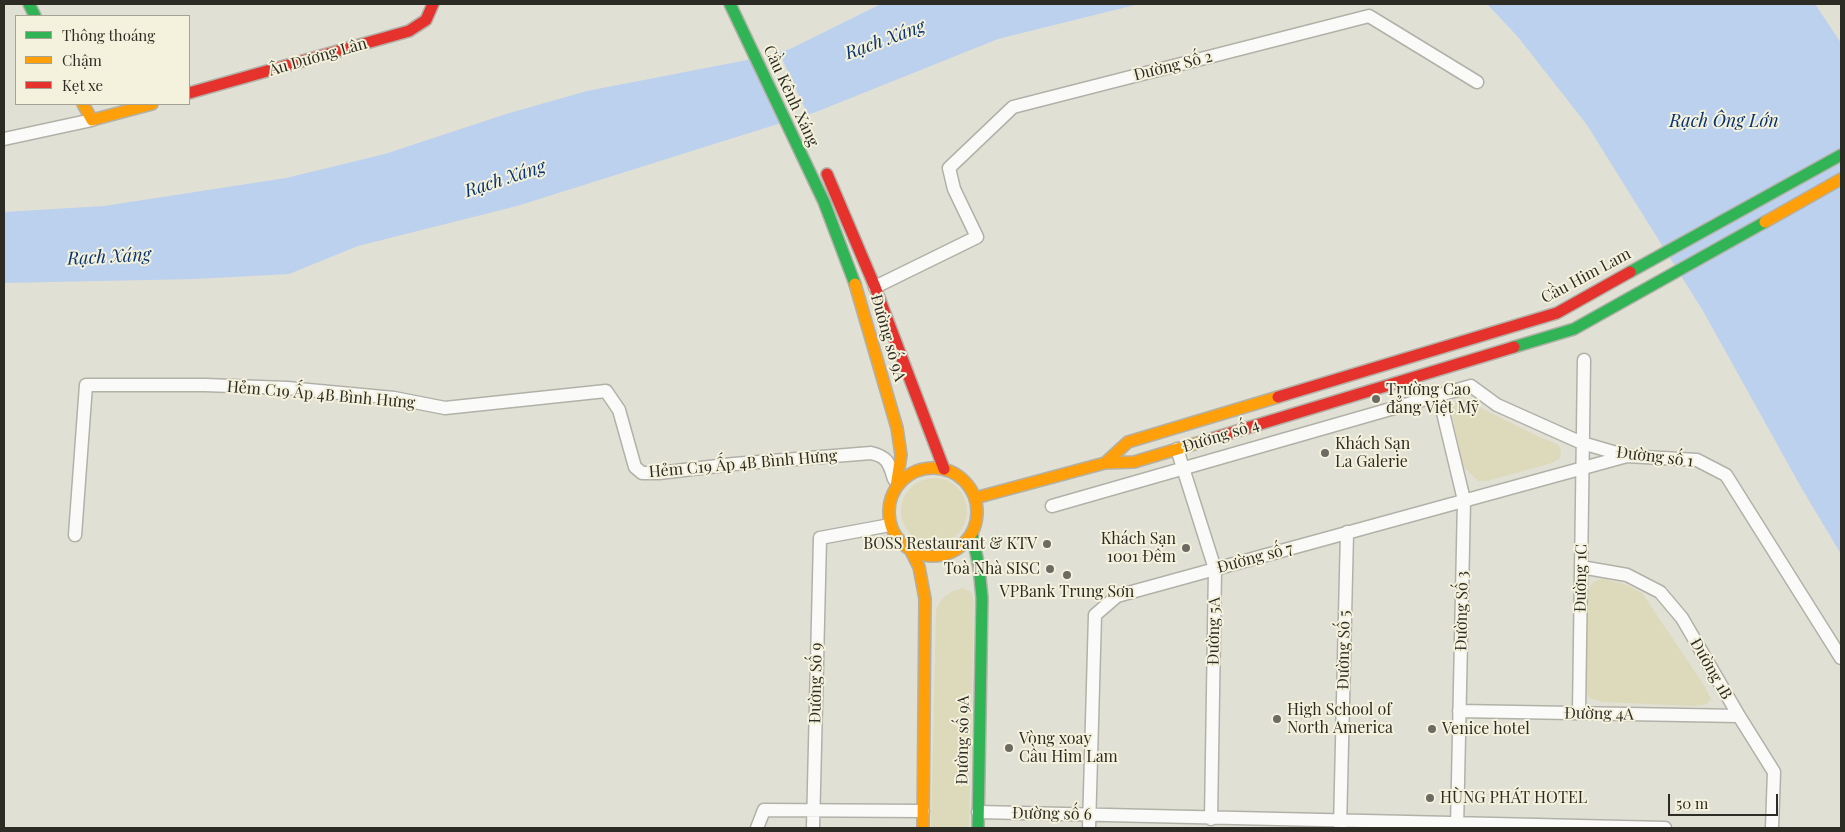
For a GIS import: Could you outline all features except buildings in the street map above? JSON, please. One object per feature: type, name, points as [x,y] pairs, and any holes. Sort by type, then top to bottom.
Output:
[{"type":"main road","points":[[29,4],[35,15]]},
{"type":"main road","name":"Âu Dương Lân","points":[[190,93],[409,31],[426,20],[434,4]]},
{"type":"main road","name":"Cầu Kênh Xáng","points":[[730,4],[824,202]]},
{"type":"main road","points":[[84,105],[92,120],[148,105]]},
{"type":"main road","name":"Cầu Him Lam","points":[[1270,399],[1557,313],[1841,155]]},
{"type":"main road","name":"Cầu Kênh Xáng","points":[[821,161],[838,196]]},
{"type":"main road","points":[[1277,419],[1574,329],[1841,179]]},
{"type":"main road","name":"Đường số 9A","points":[[838,196],[875,287],[944,469]]},
{"type":"main road","name":"Đường số 9A","points":[[824,202],[859,294],[898,428],[901,455],[896,487]]},
{"type":"main road","name":"Đường số 4","points":[[1105,463],[1128,442],[1270,399]]},
{"type":"main road","name":"Đường số 4","points":[[975,498],[1105,463],[1134,462],[1277,419]]},
{"type":"main road","points":[[944,469],[957,474],[968,484],[975,498],[978,512],[975,527],[963,545],[951,552],[938,556],[924,555],[902,544],[896,536],[890,525],[888,512],[890,499],[896,487],[906,477],[918,470],[944,469]]},
{"type":"main road","name":"Đường số 9A","points":[[972,534],[979,567],[982,598],[978,828]]},
{"type":"main road","points":[[911,550],[919,567],[925,599],[923,828]]},
{"type":"street","name":"Đường Số 2","points":[[875,287],[977,237],[954,189],[950,168],[1013,107],[1369,16],[1477,82]]},
{"type":"street","points":[[4,139],[92,120]]},
{"type":"street","name":"Đường 1C","points":[[1579,713],[1584,360]]},
{"type":"street","name":"Hẻm C19 Ấp 4B Bình Hưng","points":[[75,535],[86,385],[206,385],[287,388],[394,398],[445,408],[606,391],[619,410],[635,467],[642,473],[871,453],[882,456],[888,463],[896,487]]},
{"type":"street","name":"Đường số 1","points":[[1439,396],[1471,386],[1497,405],[1582,443],[1626,456],[1697,460],[1726,475],[1841,658]]},
{"type":"street","points":[[1052,506],[1439,396]]},
{"type":"street","name":"Đường số 4","points":[[1277,419],[1285,439],[1439,396]]},
{"type":"street","name":"Đường Số 3","points":[[1439,396],[1464,500],[1457,826]]},
{"type":"street","name":"Đường 5A","points":[[1177,449],[1216,568],[1211,818]]},
{"type":"street","name":"Đường số 7","points":[[1089,828],[1095,615],[1117,596],[1626,456]]},
{"type":"street","name":"Đường Số 9","points":[[814,828],[820,538],[890,525]]},
{"type":"street","name":"Đường Số 5","points":[[1340,825],[1347,532]]},
{"type":"street","name":"Đường 1B","points":[[1581,567],[1627,575],[1660,592],[1682,618],[1774,772],[1772,828]]},
{"type":"street","name":"Đường 4A","points":[[1459,711],[1739,716]]},
{"type":"street","points":[[757,828],[764,810],[924,811]]},
{"type":"street","name":"Đường số 6","points":[[978,812],[1211,818],[1340,825],[1665,828]]},
{"type":"shaded area","points":[[1458,398],[1557,444],[1561,449],[1560,458],[1552,463],[1487,481],[1478,481],[1463,466],[1451,410]]},
{"type":"shaded area","points":[[934,478],[947,480],[957,488],[965,498],[967,511],[965,524],[957,534],[947,542],[934,544],[921,542],[911,534],[903,524],[901,511],[903,498],[911,488],[921,480]]},
{"type":"shaded area","points":[[1604,579],[1627,585],[1642,593],[1704,685],[1711,699],[1707,704],[1694,706],[1602,702],[1589,698],[1586,690],[1587,595],[1593,583]]},
{"type":"shaded area","points":[[963,588],[971,592],[974,600],[969,828],[931,828],[936,611],[946,595]]},
{"type":"water","name":"Rạch Xáng","points":[[881,4],[1139,4],[998,39],[816,112],[517,206],[358,246],[289,274],[196,279],[4,283],[4,212],[104,206],[286,178],[385,154],[506,114],[587,91],[747,60],[790,49]]},
{"type":"water","name":"Rạch Ông Lớn","points":[[1487,4],[1815,4],[1841,43],[1841,554],[1802,489],[1703,311],[1587,125],[1518,37]]},
{"type":"pier","points":[[778,50],[809,117],[781,125],[749,56]]},
{"type":"traffic: fast","points":[[29,4],[34,15]]},
{"type":"traffic: fast","points":[[730,4],[824,202],[855,284]]},
{"type":"traffic: fast","points":[[1630,272],[1841,155]]},
{"type":"traffic: fast","points":[[1514,347],[1574,329],[1765,222]]},
{"type":"traffic: fast","points":[[972,534],[979,567],[982,598],[978,828]]},
{"type":"traffic: slow","points":[[84,105],[92,120],[148,105]]},
{"type":"traffic: slow","points":[[1765,222],[1841,179]]},
{"type":"traffic: slow","points":[[855,284],[897,428],[901,455],[896,487]]},
{"type":"traffic: slow","points":[[1105,463],[1128,442],[1278,397]]},
{"type":"traffic: slow","points":[[975,498],[1105,463],[1134,462],[1204,441]]},
{"type":"traffic: slow","points":[[933,468],[950,471],[958,475],[970,487],[974,495],[977,512],[974,529],[970,537],[958,549],[950,553],[933,556],[916,553],[908,549],[896,537],[892,529],[889,512],[892,495],[896,487],[908,475],[916,471],[933,468]]},
{"type":"traffic: slow","points":[[911,551],[919,567],[925,599],[923,828]]},
{"type":"traffic: jam","points":[[190,93],[409,31],[426,20],[433,4]]},
{"type":"traffic: jam","points":[[827,174],[875,287],[944,469]]},
{"type":"traffic: jam","points":[[1278,397],[1557,313],[1630,272]]},
{"type":"traffic: jam","points":[[1204,441],[1514,347]]},
{"type":"place","name":"Trường Cao đẳng Việt Mỹ","points":[[1376,399]]},
{"type":"place","name":"Khách Sạn La Galerie","points":[[1325,453]]},
{"type":"place","name":"BOSS Restaurant & KTV","points":[[1047,544]]},
{"type":"place","name":"Khách Sạn 1001 Đêm","points":[[1186,548]]},
{"type":"place","name":"Toà Nhà SISC","points":[[1050,569]]},
{"type":"place","name":"VPBank Trung Sơn","points":[[1067,575]]},
{"type":"place","name":"High School of North America","points":[[1277,719]]},
{"type":"place","name":"Venice hotel","points":[[1432,729]]},
{"type":"place","name":"Vòng xoay Cầu Him Lam","points":[[1009,748]]},
{"type":"place","name":"HÙNG PHÁT HOTEL","points":[[1430,798]]}]
